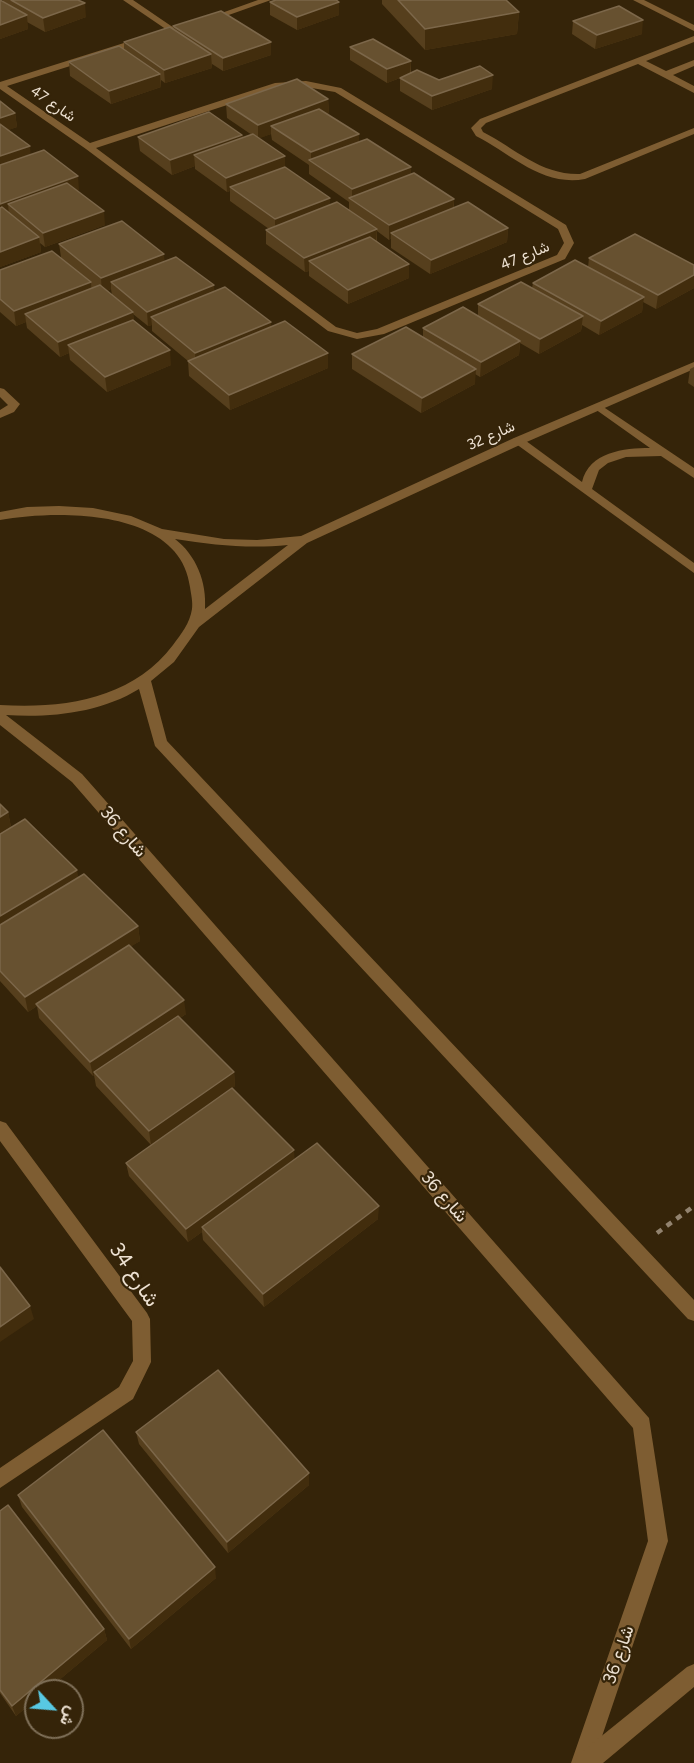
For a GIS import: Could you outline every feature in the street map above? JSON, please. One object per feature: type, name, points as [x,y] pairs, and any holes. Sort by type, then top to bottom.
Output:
[{"type":"street","points":[[127,0],[173,30]]},
{"type":"street","points":[[194,23],[267,0]]},
{"type":"street","points":[[637,0],[694,28]]},
{"type":"street","points":[[162,33],[183,27]]},
{"type":"street","points":[[0,85],[151,37]]},
{"type":"street","points":[[694,39],[483,121],[476,128],[479,134],[545,173],[568,178],[581,177],[694,131]]},
{"type":"street","points":[[639,61],[694,90]]},
{"type":"street","points":[[665,75],[694,63]]},
{"type":"street","name":"شارع 47","points":[[0,85],[89,147],[332,329],[357,336],[380,333],[561,257],[569,243],[562,227],[338,90],[306,84],[275,86],[89,147]]},
{"type":"street","name":"شارع 32","points":[[194,624],[303,540],[518,441],[694,365]]},
{"type":"street","points":[[0,390],[14,404],[10,410],[0,415]]},
{"type":"street","points":[[599,407],[694,474]]},
{"type":"street","points":[[518,441],[694,569]]},
{"type":"street","points":[[586,490],[590,472],[608,459],[633,452],[663,453]]},
{"type":"street","points":[[0,516],[30,510],[87,510],[114,515],[156,532],[178,550],[194,573],[199,606],[194,624],[175,654],[144,680],[117,694],[86,704],[54,710],[21,712],[0,710]]},
{"type":"street","name":"شارع 32","points":[[156,532],[224,543],[257,544],[303,540]]},
{"type":"street","points":[[144,680],[160,743],[694,1313]]},
{"type":"street","name":"شارع 36","points":[[0,718],[77,778],[642,1424],[658,1541],[584,1763]]},
{"type":"street","name":"شارع 34","points":[[0,1128],[141,1319],[142,1362],[126,1393],[0,1479]]},
{"type":"street","points":[[584,1763],[694,1674]]},
{"type":"path","points":[[635,1250],[694,1206]]},
{"type":"building","points":[[0,0],[27,15],[0,25]]},
{"type":"building","points":[[11,0],[78,0],[85,3],[43,18]]},
{"type":"building","points":[[276,0],[336,0],[339,2],[297,17],[270,2]]},
{"type":"building","points":[[398,0],[506,0],[519,12],[425,29]]},
{"type":"building","points":[[619,6],[643,20],[597,35],[573,21]]},
{"type":"building","points":[[221,11],[271,42],[223,58],[173,26]]},
{"type":"building","points":[[170,27],[211,54],[164,70],[124,42]]},
{"type":"building","points":[[373,39],[411,61],[387,69],[350,47]]},
{"type":"building","points":[[119,46],[160,74],[109,91],[69,62]]},
{"type":"building","points":[[480,66],[493,75],[432,96],[400,78],[417,70],[439,80]]},
{"type":"building","points":[[297,79],[328,99],[258,125],[226,104]]},
{"type":"building","points":[[0,101],[15,113],[0,118]]},
{"type":"building","points":[[319,109],[359,134],[311,152],[271,126]]},
{"type":"building","points":[[209,112],[242,135],[170,160],[138,137]]},
{"type":"building","points":[[0,124],[30,146],[0,156]]},
{"type":"building","points":[[253,134],[285,156],[226,178],[194,155]]},
{"type":"building","points":[[367,139],[411,167],[352,189],[309,160]]},
{"type":"building","points":[[44,150],[78,176],[0,204],[0,165]]},
{"type":"building","points":[[285,167],[330,198],[275,219],[230,187]]},
{"type":"building","points":[[414,173],[454,199],[389,225],[349,198]]},
{"type":"building","points":[[67,183],[104,211],[43,233],[8,204]]},
{"type":"building","points":[[337,202],[377,229],[304,258],[266,230]]},
{"type":"building","points":[[468,202],[508,228],[431,260],[391,233]]},
{"type":"building","points":[[2,207],[39,237],[0,252],[0,208]]},
{"type":"building","points":[[122,221],[164,254],[101,278],[59,244]]},
{"type":"building","points":[[635,234],[694,265],[694,275],[658,295],[589,258]]},
{"type":"building","points":[[370,237],[409,264],[348,290],[309,261]]},
{"type":"building","points":[[52,251],[91,282],[14,311],[0,299],[0,270]]},
{"type":"building","points":[[176,257],[214,285],[147,312],[111,282]]},
{"type":"building","points":[[575,260],[644,297],[601,321],[533,283]]},
{"type":"building","points":[[521,282],[583,316],[540,339],[478,304]]},
{"type":"building","points":[[100,285],[133,312],[58,342],[25,314]]},
{"type":"building","points":[[225,287],[271,322],[195,353],[151,317]]},
{"type":"building","points":[[463,307],[520,341],[481,362],[423,328]]},
{"type":"building","points":[[133,320],[170,350],[105,377],[68,345]]},
{"type":"building","points":[[285,321],[328,353],[229,395],[188,361]]},
{"type":"building","points":[[406,327],[476,369],[422,398],[352,354]]},
{"type":"building","points":[[0,804],[8,812],[0,817]]},
{"type":"building","points":[[25,819],[77,870],[0,916],[0,834]]},
{"type":"building","points":[[84,874],[138,926],[25,997],[0,971],[0,925]]},
{"type":"building","points":[[129,945],[184,1000],[90,1062],[36,1004]]},
{"type":"building","points":[[178,1016],[234,1072],[149,1131],[94,1072]]},
{"type":"building","points":[[232,1088],[294,1150],[186,1229],[126,1163]]},
{"type":"building","points":[[317,1143],[379,1206],[263,1294],[202,1227]]},
{"type":"building","points":[[0,1267],[30,1306],[0,1327]]},
{"type":"building","points":[[218,1370],[309,1473],[227,1542],[136,1432]]},
{"type":"building","points":[[103,1430],[215,1567],[129,1639],[18,1495]]},
{"type":"building","points":[[8,1505],[104,1629],[44,1679],[24,1679],[24,1696],[12,1706],[0,1690],[0,1511]]}]
